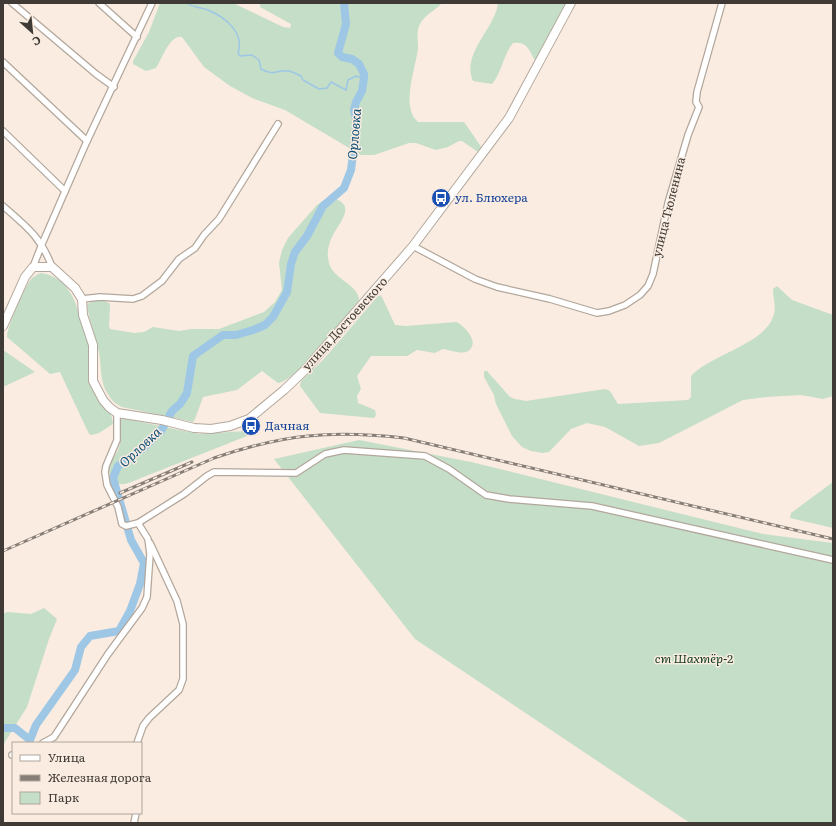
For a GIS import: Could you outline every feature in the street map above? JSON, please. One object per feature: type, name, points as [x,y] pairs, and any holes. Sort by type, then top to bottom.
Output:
[{"type":"main road","name":"улица Достоевского","points":[[117,413],[162,420],[194,428],[211,429],[241,423],[284,390],[306,369],[413,246],[509,118],[570,3]]},
{"type":"main road","points":[[3,326],[25,277],[33,267],[52,267],[75,288],[82,300],[83,315],[93,345],[94,381],[102,400],[117,413]]},
{"type":"street","points":[[12,3],[96,74],[114,87]]},
{"type":"street","points":[[99,3],[137,36]]},
{"type":"street","points":[[33,267],[87,141],[114,87],[152,3]]},
{"type":"street","name":"улица Тюленина","points":[[413,246],[475,279],[510,291],[550,299],[597,313],[625,305],[640,295],[648,286],[653,274],[668,203],[688,135],[699,112],[699,107],[696,102],[722,3]]},
{"type":"street","points":[[3,62],[87,141]]},
{"type":"street","points":[[82,300],[100,297],[133,299],[142,296],[162,281],[178,259],[195,248],[204,235],[219,219],[278,124]]},
{"type":"street","points":[[3,131],[65,190]]},
{"type":"street","points":[[3,206],[33,233],[42,244],[52,267]]},
{"type":"street","points":[[117,413],[116,440],[106,466],[106,480],[110,493],[118,507],[122,524],[128,526],[138,523],[184,494],[214,472],[296,473],[326,454],[344,450],[425,456],[449,469],[486,495],[509,499],[592,506],[833,560]]},
{"type":"street","points":[[137,742],[143,726],[149,718],[179,690],[183,679],[183,624],[177,601],[158,558],[138,523]]},
{"type":"street","points":[[45,742],[54,737],[108,654],[142,608],[147,597],[150,567],[148,539]]},
{"type":"green space","points":[[160,3],[233,3],[283,27],[290,28],[291,24],[260,7],[260,3],[442,3],[422,21],[419,27],[418,48],[410,87],[410,107],[418,122],[464,122],[482,148],[478,152],[462,141],[436,150],[416,143],[409,143],[374,155],[361,155],[285,110],[252,98],[230,86],[204,67],[182,37],[174,39],[170,43],[156,68],[146,71],[133,64],[133,61],[149,32]]},
{"type":"green space","points":[[498,3],[567,3],[538,60],[534,59],[526,46],[521,43],[513,43],[492,84],[473,81],[471,61],[480,41],[496,13]]},
{"type":"green space","points":[[329,197],[339,200],[344,204],[345,209],[344,215],[331,239],[328,250],[330,265],[338,276],[354,289],[359,300],[308,361],[286,380],[278,383],[262,371],[237,390],[203,397],[193,422],[122,407],[112,400],[103,383],[97,342],[87,305],[89,303],[101,301],[110,304],[110,329],[134,333],[144,332],[153,327],[179,331],[192,329],[219,329],[264,312],[275,302],[282,290],[279,263],[282,250],[288,238],[317,205]]},
{"type":"green space","points":[[41,273],[58,279],[69,291],[77,307],[89,345],[88,369],[90,378],[112,418],[113,424],[99,433],[92,435],[89,434],[60,372],[50,374],[7,337],[12,318],[26,287],[33,277]]},
{"type":"green space","points":[[777,286],[792,300],[833,315],[833,396],[823,399],[801,395],[743,400],[659,443],[639,446],[605,427],[587,423],[571,429],[549,452],[542,453],[531,451],[522,447],[512,436],[496,404],[494,395],[484,377],[484,371],[487,371],[510,397],[526,401],[605,389],[610,391],[618,404],[688,400],[691,397],[691,376],[711,362],[759,335],[768,326],[773,317],[775,307],[773,289]]},
{"type":"green space","points":[[381,295],[395,325],[406,326],[456,322],[467,330],[472,339],[472,348],[463,353],[443,349],[435,353],[417,350],[407,356],[371,356],[357,376],[361,389],[357,396],[358,403],[375,410],[376,415],[374,418],[320,413],[300,386],[301,381],[323,360],[377,297]]},
{"type":"green space","points":[[3,350],[35,372],[3,387]]},
{"type":"green space","points":[[122,418],[199,434],[245,431],[247,436],[132,482],[120,484],[113,480],[110,475],[109,468],[120,444],[121,437],[119,419]]},
{"type":"green space","name":"ст Шахтёр-2","points":[[359,440],[471,462],[763,534],[833,543],[833,823],[690,823],[415,639],[274,459]]},
{"type":"green space","points":[[833,482],[833,528],[790,518],[791,513]]},
{"type":"green space","points":[[44,608],[57,619],[27,707],[3,745],[3,614],[7,612],[31,614]]},
{"type":"waterway","points":[[187,3],[195,7],[208,10],[227,21],[236,32],[239,39],[238,53],[240,56],[252,55],[259,60],[261,69],[273,73],[290,71],[301,76],[303,80],[319,89],[327,88],[331,82],[346,90],[348,80],[356,76],[364,78]]},
{"type":"waterway","name":"Орловка","points":[[3,728],[15,728],[30,740],[36,725],[75,670],[81,647],[90,636],[119,631],[130,611],[140,584],[144,563],[131,540],[113,478],[118,466],[141,450],[161,431],[172,411],[180,404],[187,393],[193,356],[223,335],[236,335],[253,330],[265,325],[273,317],[287,292],[291,264],[295,252],[307,236],[323,206],[344,188],[351,170],[357,122],[354,110],[356,102],[362,91],[364,78],[364,74],[359,64],[352,59],[342,57],[338,53],[346,24],[344,3]]},
{"type":"railway","points":[[3,551],[214,458],[239,450],[286,439],[330,434],[353,434],[404,438],[833,539]]},
{"type":"railway","points":[[120,493],[192,462]]},
{"type":"place","name":"ул. Блюхера","points":[[441,198]]},
{"type":"place","name":"Дачная","points":[[251,426]]}]
